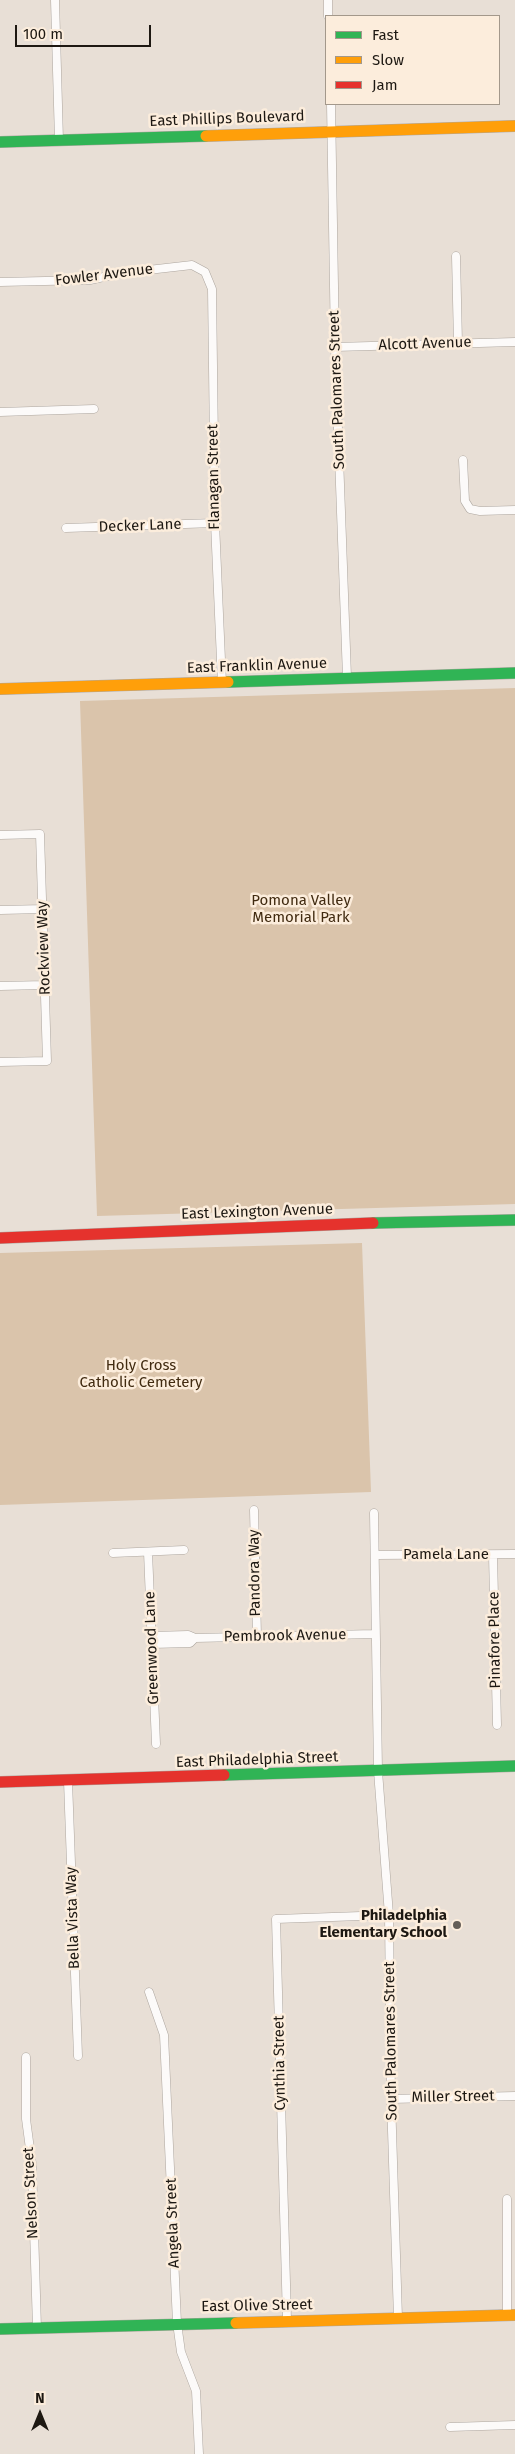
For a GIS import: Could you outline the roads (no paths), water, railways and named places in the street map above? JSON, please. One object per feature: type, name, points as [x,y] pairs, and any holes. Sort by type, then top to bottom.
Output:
[{"type":"street","points":[[55,0],[59,140]]},
{"type":"street","points":[[328,0],[328,15]]},
{"type":"street","name":"South Palomares Street","points":[[331,105],[335,346],[347,677]]},
{"type":"street","name":"East Phillips Boulevard","points":[[0,142],[515,126]]},
{"type":"street","points":[[456,256],[458,343]]},
{"type":"street","name":"Fowler Avenue","points":[[0,282],[90,280],[122,273],[192,265],[205,272]]},
{"type":"street","name":"Flanagan Street","points":[[205,272],[212,289],[215,523],[222,683]]},
{"type":"street","name":"Alcott Avenue","points":[[335,346],[515,342]]},
{"type":"street","points":[[0,412],[94,408]]},
{"type":"street","points":[[463,460],[465,501],[470,509],[480,512],[515,510]]},
{"type":"street","name":"Decker Lane","points":[[66,528],[215,523]]},
{"type":"street","name":"East Franklin Avenue","points":[[0,689],[222,683],[347,677],[515,674]]},
{"type":"street","name":"Rockview Way","points":[[0,835],[40,834],[44,909],[47,1061],[0,1062]]},
{"type":"street","points":[[0,910],[44,909]]},
{"type":"street","points":[[0,986],[46,985]]},
{"type":"street","name":"East Lexington Avenue","points":[[0,1238],[326,1224],[515,1220]]},
{"type":"street","name":"Pandora Way","points":[[254,1510],[257,1636]]},
{"type":"street","name":"South Palomares Street","points":[[374,1513],[378,1771],[389,1914],[391,2099],[398,2318]]},
{"type":"street","points":[[113,1554],[184,1550]]},
{"type":"street","name":"Greenwood Lane","points":[[148,1552],[156,1744]]},
{"type":"street","name":"Pamela Lane","points":[[376,1555],[515,1554]]},
{"type":"street","name":"Pinafore Place","points":[[493,1555],[497,1726]]},
{"type":"street","name":"Pembrook Avenue","points":[[152,1640],[190,1642],[195,1638],[375,1634]]},
{"type":"street","name":"East Philadelphia Street","points":[[0,1782],[515,1766]]},
{"type":"street","name":"Bella Vista Way","points":[[68,1781],[78,2056]]},
{"type":"street","name":"Cynthia Street","points":[[287,2320],[276,1919],[389,1914]]},
{"type":"street","name":"Angela Street","points":[[149,1992],[164,2035],[177,2323],[181,2352],[196,2391],[199,2454]]},
{"type":"street","name":"Nelson Street","points":[[26,2057],[26,2119],[32,2164],[37,2328]]},
{"type":"street","name":"Miller Street","points":[[391,2099],[515,2096]]},
{"type":"street","points":[[507,2199],[511,2315]]},
{"type":"street","name":"East Olive Street","points":[[0,2329],[511,2315]]},
{"type":"street","points":[[450,2427],[515,2425]]},
{"type":"place","name":"Philadelphia Elementary School","points":[[457,1925]]},
{"type":"park label","name":"Pomona Valley Memorial Park","points":[[301,910]]},
{"type":"park label","name":"Holy Cross Catholic Cemetery","points":[[141,1374]]}]
